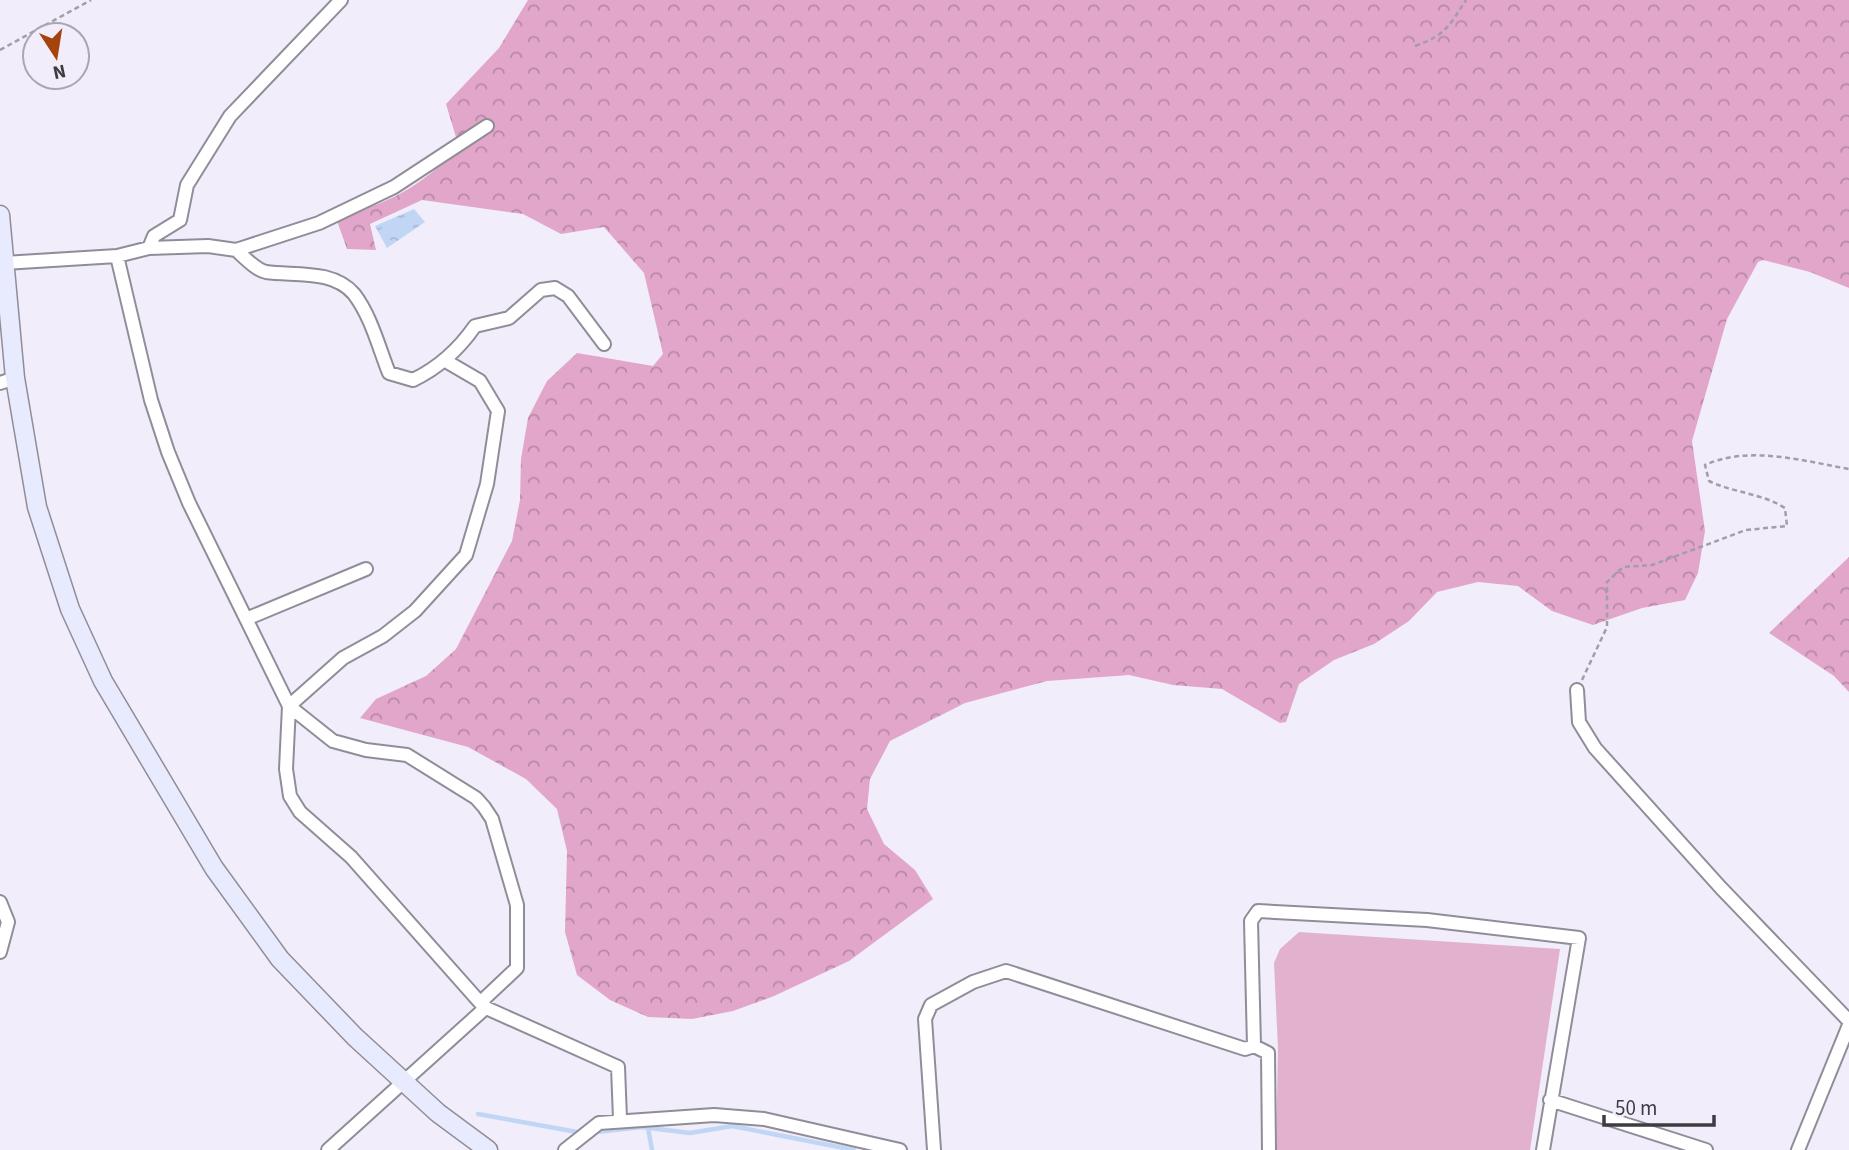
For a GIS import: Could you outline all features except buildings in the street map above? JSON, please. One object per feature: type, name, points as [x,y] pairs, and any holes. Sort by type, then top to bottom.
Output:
[{"type":"street","points":[[149,248],[154,236],[180,220],[187,185],[230,116],[341,0]]},
{"type":"street","points":[[2,263],[117,256],[149,248],[172,250],[208,246],[236,250],[319,223],[394,187],[487,126]]},
{"type":"street","points":[[0,215],[8,381],[52,560],[85,645],[103,681],[214,868],[280,959],[355,1038],[438,1113],[488,1150]]},
{"type":"street","points":[[236,250],[263,272],[298,272],[322,276],[352,292],[365,313],[389,373],[413,380],[432,371],[475,326],[509,318],[541,290],[555,288],[568,296],[604,344]]},
{"type":"street","points":[[117,256],[151,400],[168,452],[189,503],[289,706],[333,741],[366,750],[407,755],[476,798],[492,819],[517,905],[517,968],[484,999],[484,1007],[404,1080],[392,1095],[328,1150]]},
{"type":"street","points":[[444,360],[480,381],[498,411],[487,484],[466,555],[415,611],[383,636],[343,658],[289,706],[286,769],[294,805],[351,857],[484,1007],[618,1067],[620,1119]]},
{"type":"street","points":[[246,619],[366,569]]},
{"type":"street","points":[[1577,690],[1579,722],[1595,748],[1721,888],[1849,1023],[1798,1150]]},
{"type":"street","points":[[0,902],[8,922],[0,952]]},
{"type":"street","points":[[1254,1046],[1251,921],[1258,911],[1427,920],[1579,938],[1543,1150]]},
{"type":"street","points":[[934,1150],[925,1019],[931,1005],[974,982],[1006,971],[1245,1049],[1254,1046],[1268,1053],[1269,1150]]},
{"type":"street","points":[[1550,1100],[1706,1150]]},
{"type":"street","points":[[565,1150],[599,1123],[620,1119],[739,1116],[900,1150]]},
{"type":"path","points":[[0,50],[91,0]]},
{"type":"path","points":[[1415,46],[1436,38],[1450,28],[1466,0]]},
{"type":"path","points":[[1577,690],[1607,627],[1607,582],[1623,567],[1652,565],[1746,530],[1787,526],[1784,508],[1768,497],[1726,489],[1709,481],[1705,465],[1720,458],[1763,456],[1849,469]]},
{"type":"green space","points":[[528,0],[1849,0],[1849,288],[1810,272],[1763,260],[1758,262],[1727,319],[1692,441],[1705,531],[1698,573],[1685,600],[1642,608],[1593,625],[1552,611],[1518,586],[1478,582],[1437,592],[1409,621],[1374,644],[1334,660],[1299,684],[1286,722],[1280,723],[1222,689],[1173,685],[1129,675],[1047,681],[965,703],[890,741],[870,779],[867,809],[884,844],[915,870],[933,899],[849,961],[774,996],[733,1011],[692,1019],[648,1017],[610,1000],[577,975],[565,932],[567,851],[557,809],[526,779],[468,747],[360,718],[376,699],[426,676],[456,649],[512,541],[520,500],[521,459],[528,418],[547,381],[577,353],[653,366],[663,354],[644,273],[604,227],[561,234],[523,214],[422,200],[370,224],[376,250],[347,249],[336,218],[388,200],[417,184],[459,147],[446,104],[499,48]]},
{"type":"green space","points":[[1849,557],[1849,692],[1834,676],[1769,633]]},
{"type":"shaded area","points":[[1299,932],[1560,949],[1530,1150],[1276,1150],[1278,1049],[1274,963],[1280,949]]},
{"type":"water","points":[[414,209],[425,222],[387,248],[375,226]]},
{"type":"waterway","points":[[478,1114],[577,1132]]},
{"type":"waterway","points":[[597,1132],[642,1127],[690,1133],[732,1126],[854,1150]]},
{"type":"waterway","points":[[648,1128],[652,1150]]}]
